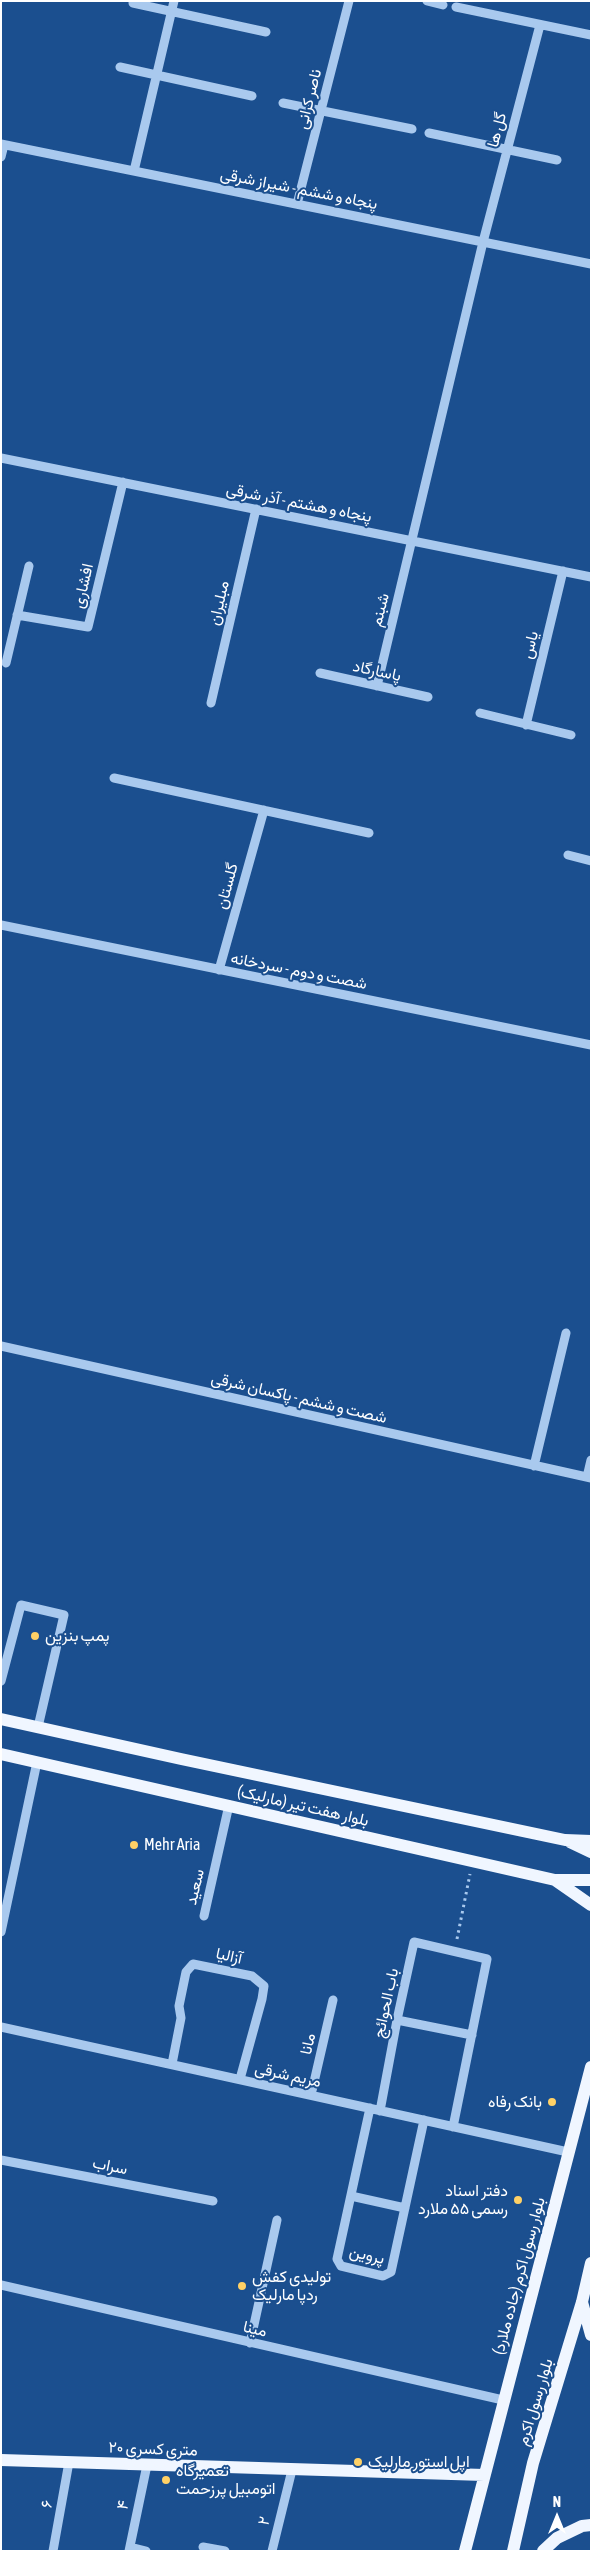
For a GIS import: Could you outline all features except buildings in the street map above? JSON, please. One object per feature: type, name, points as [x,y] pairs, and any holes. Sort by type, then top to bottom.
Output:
[{"type":"main road","name":"بلوار هفت تیر (مارلیک)","points":[[1,1719],[565,1840],[591,1841]]},
{"type":"main road","name":"بلوار هفت تیر (مارلیک)","points":[[1,1754],[555,1880],[591,1905]]},
{"type":"main road","points":[[565,1840],[591,1852]]},
{"type":"main road","points":[[555,1880],[591,1880]]},
{"type":"main road","name":"بلوار رسول اکرم (جاده ملارد)","points":[[465,2551],[591,2067]]},
{"type":"main road","name":"بلوار رسول اکرم","points":[[513,2551],[533,2463],[582,2302],[591,2263]]},
{"type":"main road","points":[[582,2302],[591,2335]]},
{"type":"main road","name":"۲۰ متری کسری","points":[[1,2460],[484,2475]]},
{"type":"main road","points":[[543,2551],[557,2538],[582,2526],[591,2526]]},
{"type":"street","points":[[134,171],[174,1]]},
{"type":"street","name":"ناصر کرانی","points":[[297,204],[349,1]]},
{"type":"street","points":[[427,1],[443,4]]},
{"type":"street","points":[[133,3],[266,32]]},
{"type":"street","points":[[456,7],[591,35]]},
{"type":"street","name":"گل ها","points":[[413,541],[483,242],[540,25]]},
{"type":"street","points":[[120,67],[252,96]]},
{"type":"street","points":[[283,103],[412,129]]},
{"type":"street","points":[[429,132],[557,160]]},
{"type":"street","points":[[1,157],[3,145]]},
{"type":"street","name":"پنجاه و ششم - شیراز شرقی","points":[[3,145],[591,264]]},
{"type":"street","name":"پنجاه و هشتم - آذر شرقی","points":[[1,458],[591,577]]},
{"type":"street","name":"افشاری","points":[[17,615],[88,627],[123,482]]},
{"type":"street","name":"مبلیران","points":[[211,703],[256,509]]},
{"type":"street","name":"شبنم","points":[[377,686],[413,541]]},
{"type":"street","points":[[6,663],[29,566]]},
{"type":"street","name":"یاس","points":[[526,725],[563,572]]},
{"type":"street","name":"پاسارگاد","points":[[320,673],[428,697]]},
{"type":"street","points":[[480,713],[571,735]]},
{"type":"street","points":[[114,778],[369,834]]},
{"type":"street","name":"گلستان","points":[[220,970],[264,810]]},
{"type":"street","points":[[568,855],[591,861]]},
{"type":"street","name":"شصت و دوم - سردخانه","points":[[1,925],[591,1045]]},
{"type":"street","points":[[534,1466],[566,1333]]},
{"type":"street","name":"شصت و ششم - پاکسان شرقی","points":[[1,1346],[589,1478]]},
{"type":"street","points":[[589,1478],[591,1460]]},
{"type":"street","points":[[1,1681],[21,1605],[64,1615],[38,1727]]},
{"type":"street","points":[[1,1932],[37,1762]]},
{"type":"street","name":"سعید","points":[[204,1916],[229,1805]]},
{"type":"street","name":"باب الحوائج","points":[[380,2111],[414,1942],[487,1959],[453,2127]]},
{"type":"street","name":"آزالیا","points":[[172,2064],[181,2018],[178,2006],[186,1972],[193,1964],[252,1976],[264,1986],[240,2079]]},
{"type":"street","name":"مانا","points":[[311,2095],[333,2000]]},
{"type":"street","points":[[397,2020],[472,2035]]},
{"type":"street","name":"مریم شرقی","points":[[1,2027],[568,2152]]},
{"type":"street","name":"پروین","points":[[370,2108],[337,2259],[338,2263],[383,2276],[392,2272],[424,2120]]},
{"type":"street","name":"سراب","points":[[1,2160],[213,2201]]},
{"type":"street","points":[[351,2196],[405,2208]]},
{"type":"street","points":[[250,2343],[276,2220]]},
{"type":"street","name":"مینا","points":[[1,2286],[503,2400]]},
{"type":"street","name":"۶","points":[[53,2551],[69,2462]]},
{"type":"street","name":"۴","points":[[129,2549],[147,2465]]},
{"type":"street","name":"۲","points":[[272,2551],[292,2470]]},
{"type":"street","points":[[203,2547],[225,2551]]},
{"type":"street","points":[[129,2549],[146,2551]]},
{"type":"path","points":[[455,1951],[472,1861]]},
{"type":"place","name":"پمپ بنزین","points":[[35,1636]]},
{"type":"place","name":"Mehr Aria","points":[[134,1845]]},
{"type":"place","name":"بانک رفاه","points":[[552,2102]]},
{"type":"place","name":"دفتر اسناد رسمی ۵۵ ملارد","points":[[518,2200]]},
{"type":"place","name":"تولیدی کفش ردپا مارلیک","points":[[242,2286]]},
{"type":"place","name":"اپل استور مارلیک","points":[[358,2462]]},
{"type":"place","name":"تعمیرگاه اتومبیل پرزحمت","points":[[166,2480]]}]
